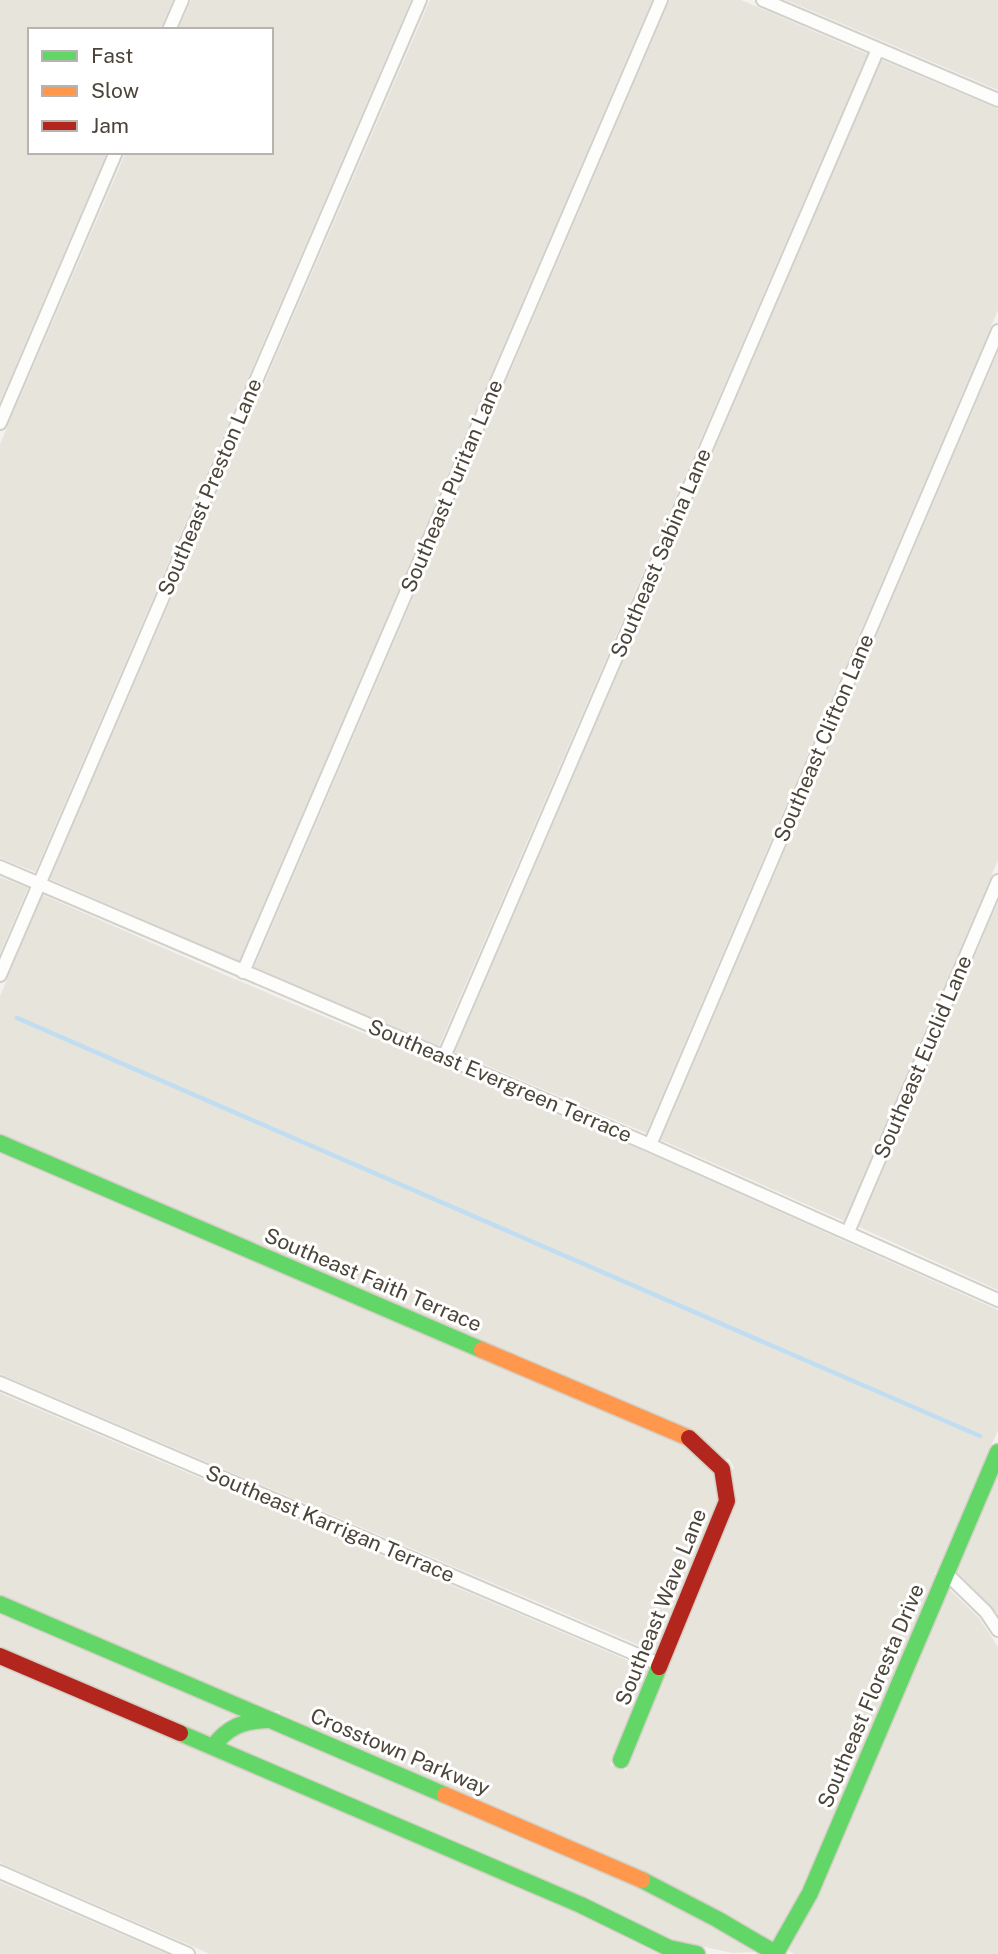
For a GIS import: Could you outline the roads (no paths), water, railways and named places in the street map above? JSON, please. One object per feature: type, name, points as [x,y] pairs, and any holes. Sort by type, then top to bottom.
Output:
[{"type":"main road","name":"Southeast Faith Terrace","points":[[0,1143],[691,1439],[722,1469]]},
{"type":"main road","name":"Southeast Floresta Drive","points":[[775,1954],[810,1894],[998,1452]]},
{"type":"main road","name":"Southeast Wave Lane","points":[[621,1760],[727,1501],[722,1469]]},
{"type":"main road","name":"Crosstown Parkway","points":[[0,1604],[629,1874],[717,1919],[775,1954]]},
{"type":"main road","points":[[0,1656],[581,1905],[675,1951],[697,1954]]},
{"type":"main road","points":[[213,1747],[219,1736],[230,1727],[247,1721],[271,1720]]},
{"type":"street","points":[[170,28],[182,0]]},
{"type":"street","name":"Southeast Preston Lane","points":[[0,975],[421,0]]},
{"type":"street","name":"Southeast Puritan Lane","points":[[243,972],[661,0]]},
{"type":"street","points":[[763,0],[998,100]]},
{"type":"street","name":"Southeast Sabina Lane","points":[[444,1057],[878,49]]},
{"type":"street","points":[[0,423],[116,154]]},
{"type":"street","name":"Southeast Clifton Lane","points":[[650,1145],[998,331]]},
{"type":"street","name":"Southeast Evergreen Terrace","points":[[0,867],[650,1145],[998,1300]]},
{"type":"street","name":"Southeast Euclid Lane","points":[[848,1232],[998,881]]},
{"type":"street","name":"Southeast Karrigan Terrace","points":[[0,1383],[659,1664]]},
{"type":"street","points":[[946,1573],[986,1612],[998,1630]]},
{"type":"street","points":[[0,1872],[188,1954]]},
{"type":"waterway","points":[[17,1018],[980,1436]]}]
